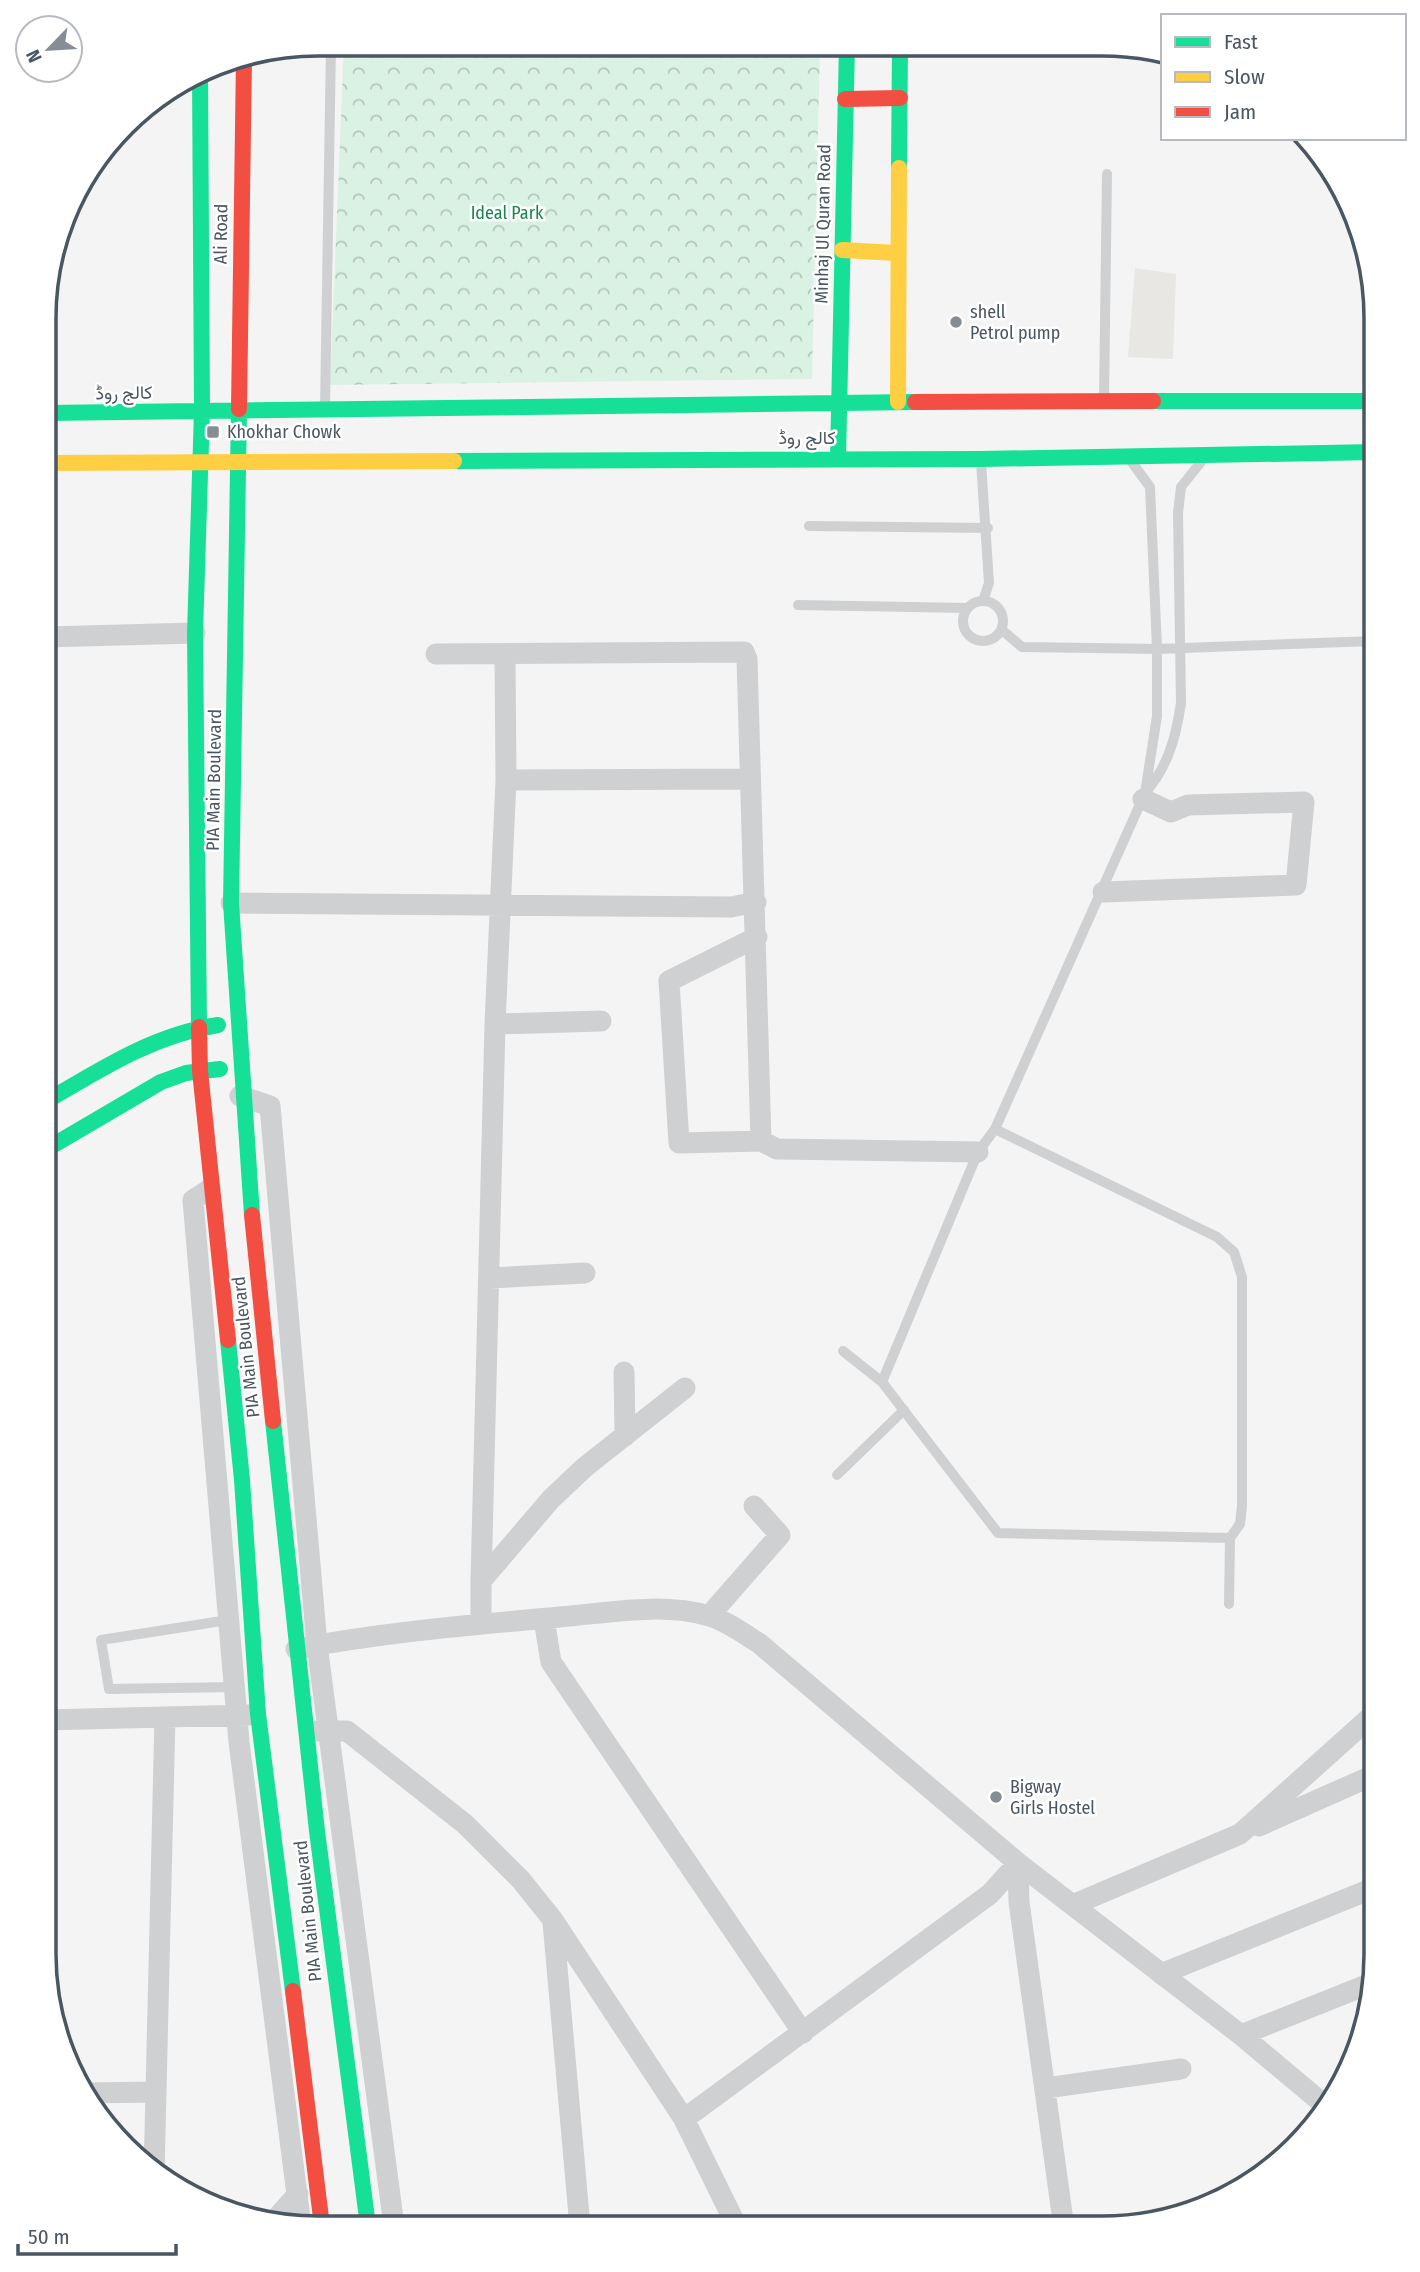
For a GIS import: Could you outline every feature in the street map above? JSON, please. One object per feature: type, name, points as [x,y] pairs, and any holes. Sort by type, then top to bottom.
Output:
[{"type":"main road","name":"Minhaj Ul Quran Road","points":[[838,458],[837,404],[847,56]]},
{"type":"main road","points":[[898,402],[900,56]]},
{"type":"main road","name":"Ali Road","points":[[237,460],[244,67]]},
{"type":"main road","name":"Ali Road","points":[[200,84],[201,460]]},
{"type":"main road","points":[[845,99],[900,98]]},
{"type":"main road","points":[[842,250],[897,253]]},
{"type":"main road","name":"کالج روڈ","points":[[56,413],[898,402],[1364,401]]},
{"type":"main road","name":"کالج روڈ","points":[[201,460],[981,459],[1364,453]]},
{"type":"main road","points":[[56,463],[201,460]]},
{"type":"main road","name":"PIA Main Boulevard","points":[[201,460],[195,633],[198,1027],[201,1071],[210,1188],[242,1480],[258,1714],[321,2216]]},
{"type":"main road","name":"PIA Main Boulevard","points":[[237,460],[232,903],[240,1096]]},
{"type":"main road","points":[[56,1096],[157,1038],[198,1027],[235,1024]]},
{"type":"main road","points":[[56,1144],[161,1082],[201,1071],[238,1068]]},
{"type":"main road","name":"PIA Main Boulevard","points":[[307,1647],[307,1731],[337,2000],[367,2216]]},
{"type":"street","points":[[56,637],[195,633]]},
{"type":"street","points":[[436,654],[744,652],[747,659],[756,902],[761,1141]]},
{"type":"street","points":[[481,1622],[498,905],[506,780],[505,654]]},
{"type":"street","points":[[506,780],[750,779]]},
{"type":"street","points":[[1103,891],[1296,885],[1304,802],[1188,805],[1171,812],[1144,796]]},
{"type":"street","points":[[232,903],[731,907],[756,902]]},
{"type":"street","points":[[757,937],[669,981],[679,1143],[761,1141],[778,1149],[978,1152]]},
{"type":"street","points":[[495,1024],[601,1021]]},
{"type":"street","points":[[240,1096],[270,1107],[307,1647],[330,1730],[393,2216]]},
{"type":"street","points":[[210,1188],[193,1199],[228,1620],[237,1715],[300,2215]]},
{"type":"street","points":[[490,1278],[585,1273]]},
{"type":"street","points":[[624,1372],[625,1436]]},
{"type":"street","points":[[481,1581],[551,1499],[685,1388]]},
{"type":"street","points":[[709,1616],[780,1535],[754,1506]]},
{"type":"street","points":[[307,1647],[481,1622],[670,1610],[709,1616],[760,1644],[1018,1863],[1075,1904],[1319,2101]]},
{"type":"street","points":[[544,1619],[551,1662],[803,2034]]},
{"type":"street","points":[[56,1720],[258,1714]]},
{"type":"street","points":[[154,2159],[165,1717]]},
{"type":"street","points":[[1240,1834],[1364,1723]]},
{"type":"street","points":[[307,1731],[347,1731],[414,1780],[465,1824],[521,1881],[553,1920],[684,2119],[732,2216]]},
{"type":"street","points":[[1075,1904],[1364,1779]]},
{"type":"street","points":[[684,2119],[990,1894],[1018,1863]]},
{"type":"street","points":[[1018,1863],[1019,1902],[1062,2216]]},
{"type":"street","points":[[1161,1974],[1364,1892]]},
{"type":"street","points":[[553,1920],[579,2216]]},
{"type":"street","points":[[1241,2035],[1362,1987]]},
{"type":"street","points":[[1046,2088],[1181,2069]]},
{"type":"street","points":[[96,2093],[155,2092]]},
{"type":"street","points":[[280,2214],[298,2194]]},
{"type":"lane","points":[[325,410],[331,56]]},
{"type":"lane","points":[[1104,402],[1107,174]]},
{"type":"lane","points":[[882,1382],[978,1152],[995,1129],[1144,796],[1164,765],[1177,733],[1181,703],[1178,513],[1181,487],[1207,454]]},
{"type":"lane","points":[[1126,457],[1150,487],[1157,716],[1144,796]]},
{"type":"lane","points":[[981,459],[988,527],[989,583],[983,601]]},
{"type":"lane","points":[[809,526],[988,527]]},
{"type":"lane","points":[[798,605],[967,608],[983,601],[996,605],[1003,617],[1002,630],[992,640],[979,642],[967,634],[963,621],[967,608]]},
{"type":"lane","points":[[1002,630],[1022,647],[1157,649],[1364,641]]},
{"type":"lane","points":[[995,1129],[1217,1237],[1234,1252],[1242,1278],[1242,1506],[1240,1524],[1230,1538],[1229,1604]]},
{"type":"lane","points":[[843,1351],[882,1382],[998,1533],[1230,1538]]},
{"type":"lane","points":[[837,1475],[904,1410]]},
{"type":"lane","points":[[228,1620],[101,1640],[109,1689],[234,1687]]},
{"type":"shaded area","points":[[1135,268],[1176,274],[1173,359],[1128,357]]},
{"type":"green space","name":"Ideal Park","points":[[344,56],[820,56],[812,379],[330,385]]},
{"type":"traffic: fast","points":[[838,458],[847,56]]},
{"type":"traffic: fast","points":[[899,168],[900,56]]},
{"type":"traffic: fast","points":[[199,1027],[195,633],[202,411],[200,84]]},
{"type":"traffic: fast","points":[[1153,401],[1364,401]]},
{"type":"traffic: fast","points":[[56,413],[915,402]]},
{"type":"traffic: fast","points":[[239,409],[231,903],[252,1215]]},
{"type":"traffic: fast","points":[[454,461],[981,459],[1364,452]]},
{"type":"traffic: fast","points":[[56,1096],[149,1045],[218,1025]]},
{"type":"traffic: fast","points":[[56,1144],[161,1082],[186,1073],[220,1069]]},
{"type":"traffic: fast","points":[[228,1340],[242,1480],[258,1714],[293,1991]]},
{"type":"traffic: fast","points":[[273,1421],[317,1831],[367,2216]]},
{"type":"traffic: slow","points":[[898,402],[899,168]]},
{"type":"traffic: slow","points":[[842,250],[897,253]]},
{"type":"traffic: slow","points":[[56,463],[454,461]]},
{"type":"traffic: jam","points":[[239,409],[244,67]]},
{"type":"traffic: jam","points":[[845,99],[900,98]]},
{"type":"traffic: jam","points":[[915,402],[1153,401]]},
{"type":"traffic: jam","points":[[199,1027],[200,1071],[228,1340]]},
{"type":"traffic: jam","points":[[252,1215],[273,1421]]},
{"type":"traffic: jam","points":[[293,1991],[321,2216]]},
{"type":"place","name":"shell Petrol pump","points":[[956,322]]},
{"type":"place","name":"Khokhar Chowk","points":[[213,432]]},
{"type":"place","name":"Bigway Girls Hostel","points":[[996,1797]]}]
